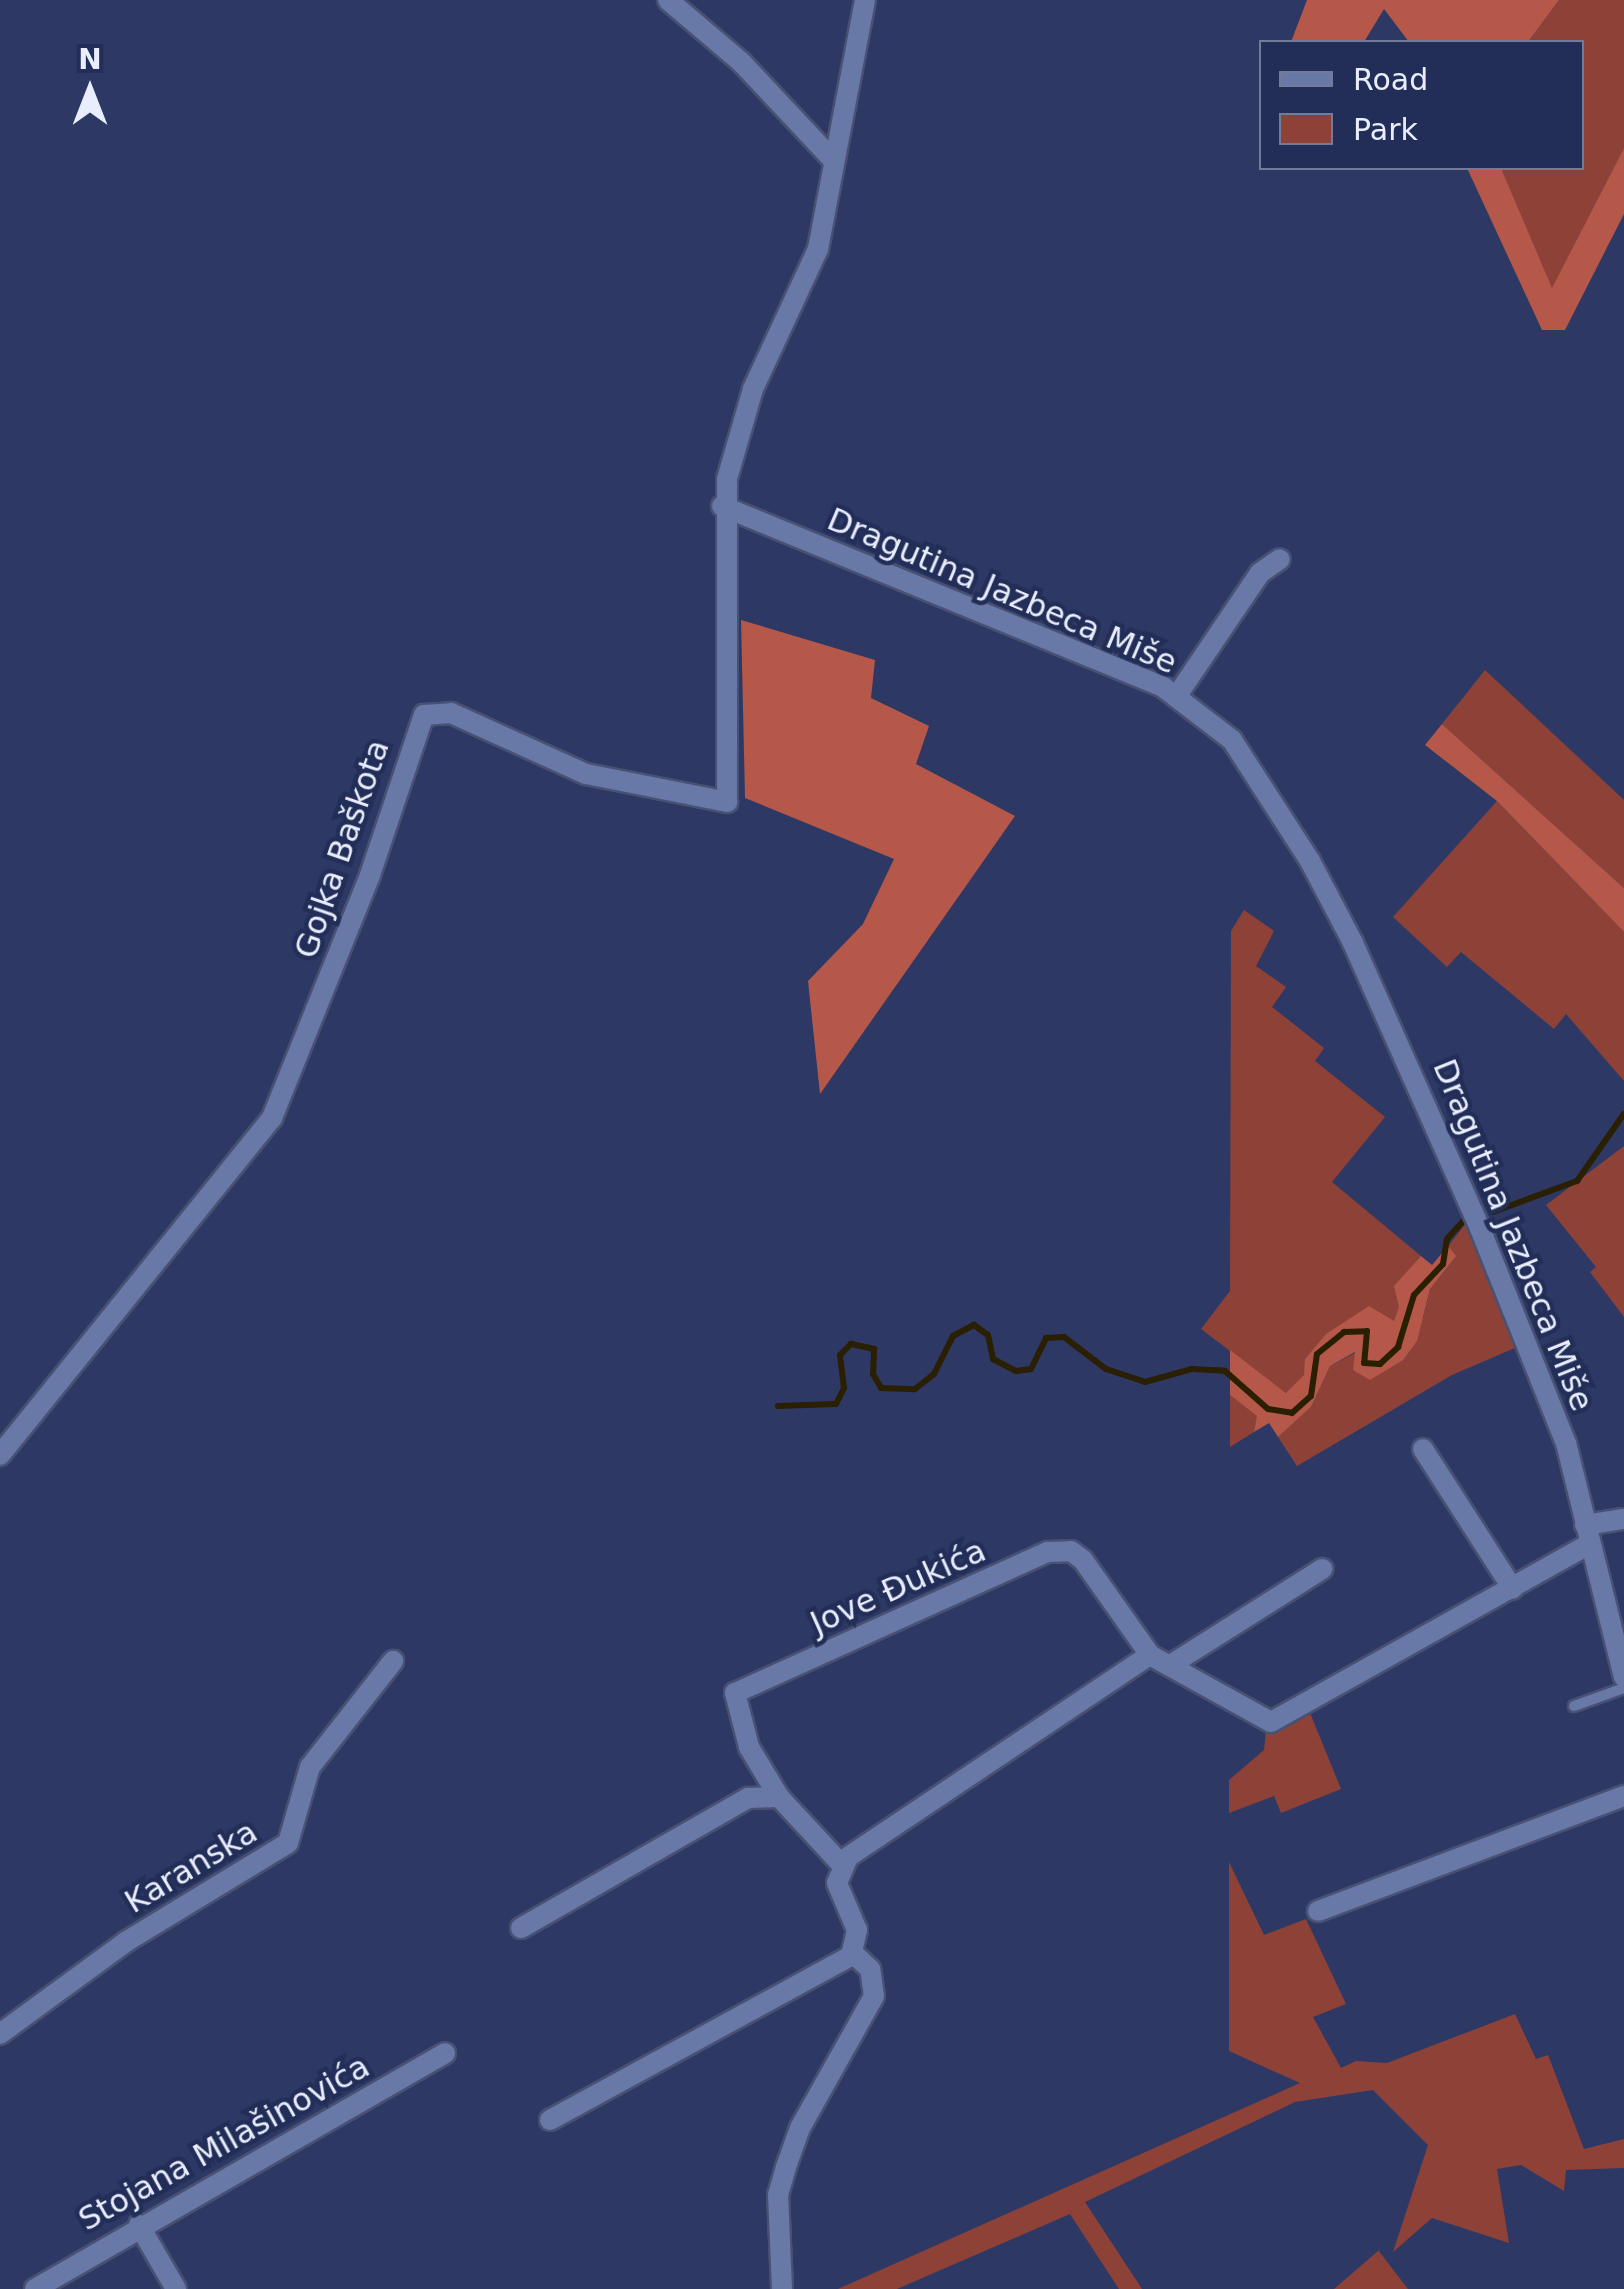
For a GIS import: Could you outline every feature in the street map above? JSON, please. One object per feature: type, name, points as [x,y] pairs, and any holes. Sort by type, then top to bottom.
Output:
[{"type":"street","points":[[668,0],[741,62],[833,160]]},
{"type":"street","points":[[722,506],[753,389],[818,249],[865,0]]},
{"type":"street","name":"Dragutina Jazbeca Miše","points":[[722,506],[1176,697],[1232,740],[1257,774],[1365,968],[1566,1442],[1624,1677]]},
{"type":"street","name":"Gojka Baškota","points":[[0,1455],[272,1118],[370,875],[411,739],[424,714],[451,713],[586,774],[727,802],[722,506]]},
{"type":"street","points":[[1176,697],[1260,573],[1280,559]]},
{"type":"street","points":[[1423,1449],[1513,1589]]},
{"type":"street","points":[[853,1953],[857,1930],[837,1883],[842,1866],[1150,1656],[1278,1721],[1513,1589],[1588,1534],[1624,1519]]},
{"type":"street","name":"Jove Đukića","points":[[842,1866],[779,1797],[749,1747],[735,1693],[1048,1552],[1071,1551],[1084,1560],[1150,1656]]},
{"type":"street","points":[[1172,1664],[1322,1569]]},
{"type":"street","name":"Karanska","points":[[0,2034],[127,1941],[288,1843],[310,1767],[393,1661]]},
{"type":"street","points":[[1318,1911],[1624,1796]]},
{"type":"street","points":[[521,1928],[748,1798],[779,1797]]},
{"type":"street","points":[[550,2120],[853,1953]]},
{"type":"street","points":[[782,2289],[778,2195],[786,2166],[800,2128],[874,1996],[870,1969],[853,1953]]},
{"type":"street","name":"Stojana Milašinovića","points":[[35,2289],[445,2052]]},
{"type":"street","points":[[138,2226],[176,2289]]},
{"type":"lane","points":[[1574,1706],[1624,1688]]},
{"type":"green space","points":[[1559,0],[1624,0],[1624,148],[1552,289],[1502,170],[1584,170],[1584,40],[1529,40]]},
{"type":"green space","points":[[1485,670],[1624,800],[1624,888],[1442,724]]},
{"type":"green space","points":[[1497,801],[1624,932],[1624,1081],[1566,1014],[1554,1029],[1461,952],[1447,967],[1393,917]]},
{"type":"green space","points":[[1244,910],[1274,931],[1256,966],[1286,987],[1272,1007],[1324,1048],[1315,1061],[1385,1117],[1332,1182],[1421,1256],[1395,1286],[1400,1307],[1394,1321],[1286,1393],[1201,1329],[1230,1291],[1231,931]]},
{"type":"green space","points":[[1624,1146],[1624,1317],[1590,1272],[1596,1267],[1546,1205]]},
{"type":"green space","points":[[1467,1222],[1517,1347],[1452,1375],[1297,1466],[1278,1437],[1311,1407],[1330,1366],[1423,1318],[1430,1289],[1455,1257],[1448,1246]]},
{"type":"green space","points":[[1230,1395],[1258,1416],[1254,1432],[1230,1447]]},
{"type":"green space","points":[[1310,1713],[1341,1789],[1281,1813],[1274,1796],[1229,1813],[1229,1780],[1264,1750],[1266,1730]]},
{"type":"green space","points":[[1229,1862],[1264,1935],[1306,1919],[1346,2004],[1313,2017],[1341,2068],[1356,2061],[1387,2063],[1515,2014],[1536,2059],[1548,2055],[1584,2149],[1624,2139],[1624,2168],[1566,2170],[1564,2191],[1521,2165],[1497,2169],[1509,2243],[1432,2218],[1393,2252],[1428,2145],[1373,2090],[1295,2102],[1085,2202],[1142,2289],[1119,2289],[1070,2214],[897,2289],[838,2289],[1300,2083],[1229,2051]]},
{"type":"green space","points":[[1378,2251],[1408,2289],[1334,2289]]},
{"type":"shaded area","points":[[1307,0],[1559,0],[1529,40],[1407,40],[1384,9],[1365,40],[1292,40]]},
{"type":"shaded area","points":[[1624,148],[1624,214],[1565,330],[1542,330],[1468,170],[1502,170],[1552,288]]},
{"type":"shaded area","points":[[741,620],[875,660],[871,698],[929,726],[916,764],[1015,816],[820,1094],[808,981],[863,924],[894,859],[745,798]]},
{"type":"shaded area","points":[[1442,724],[1624,888],[1624,932],[1497,801],[1425,745]]},
{"type":"shaded area","points":[[1448,1246],[1456,1256],[1430,1289],[1417,1341],[1403,1360],[1370,1380],[1353,1370],[1355,1352],[1330,1366],[1311,1407],[1278,1437],[1269,1423],[1254,1432],[1257,1416],[1230,1395],[1230,1350],[1286,1393],[1304,1375],[1305,1359],[1326,1334],[1369,1306],[1394,1321],[1399,1307],[1394,1286],[1421,1256],[1432,1265]]},
{"type":"waterway","points":[[1493,1212],[1577,1181],[1624,1114]]},
{"type":"waterway","points":[[778,1406],[836,1404],[844,1388],[840,1355],[851,1344],[874,1349],[873,1374],[881,1388],[915,1389],[934,1374],[953,1336],[974,1325],[988,1335],[993,1359],[1016,1371],[1031,1369],[1046,1338],[1064,1337],[1106,1369],[1145,1382],[1192,1369],[1225,1371],[1268,1409],[1292,1413],[1311,1396],[1317,1354],[1344,1332],[1367,1331],[1364,1363],[1380,1364],[1398,1347],[1414,1295],[1443,1264],[1447,1239],[1464,1220]]}]
